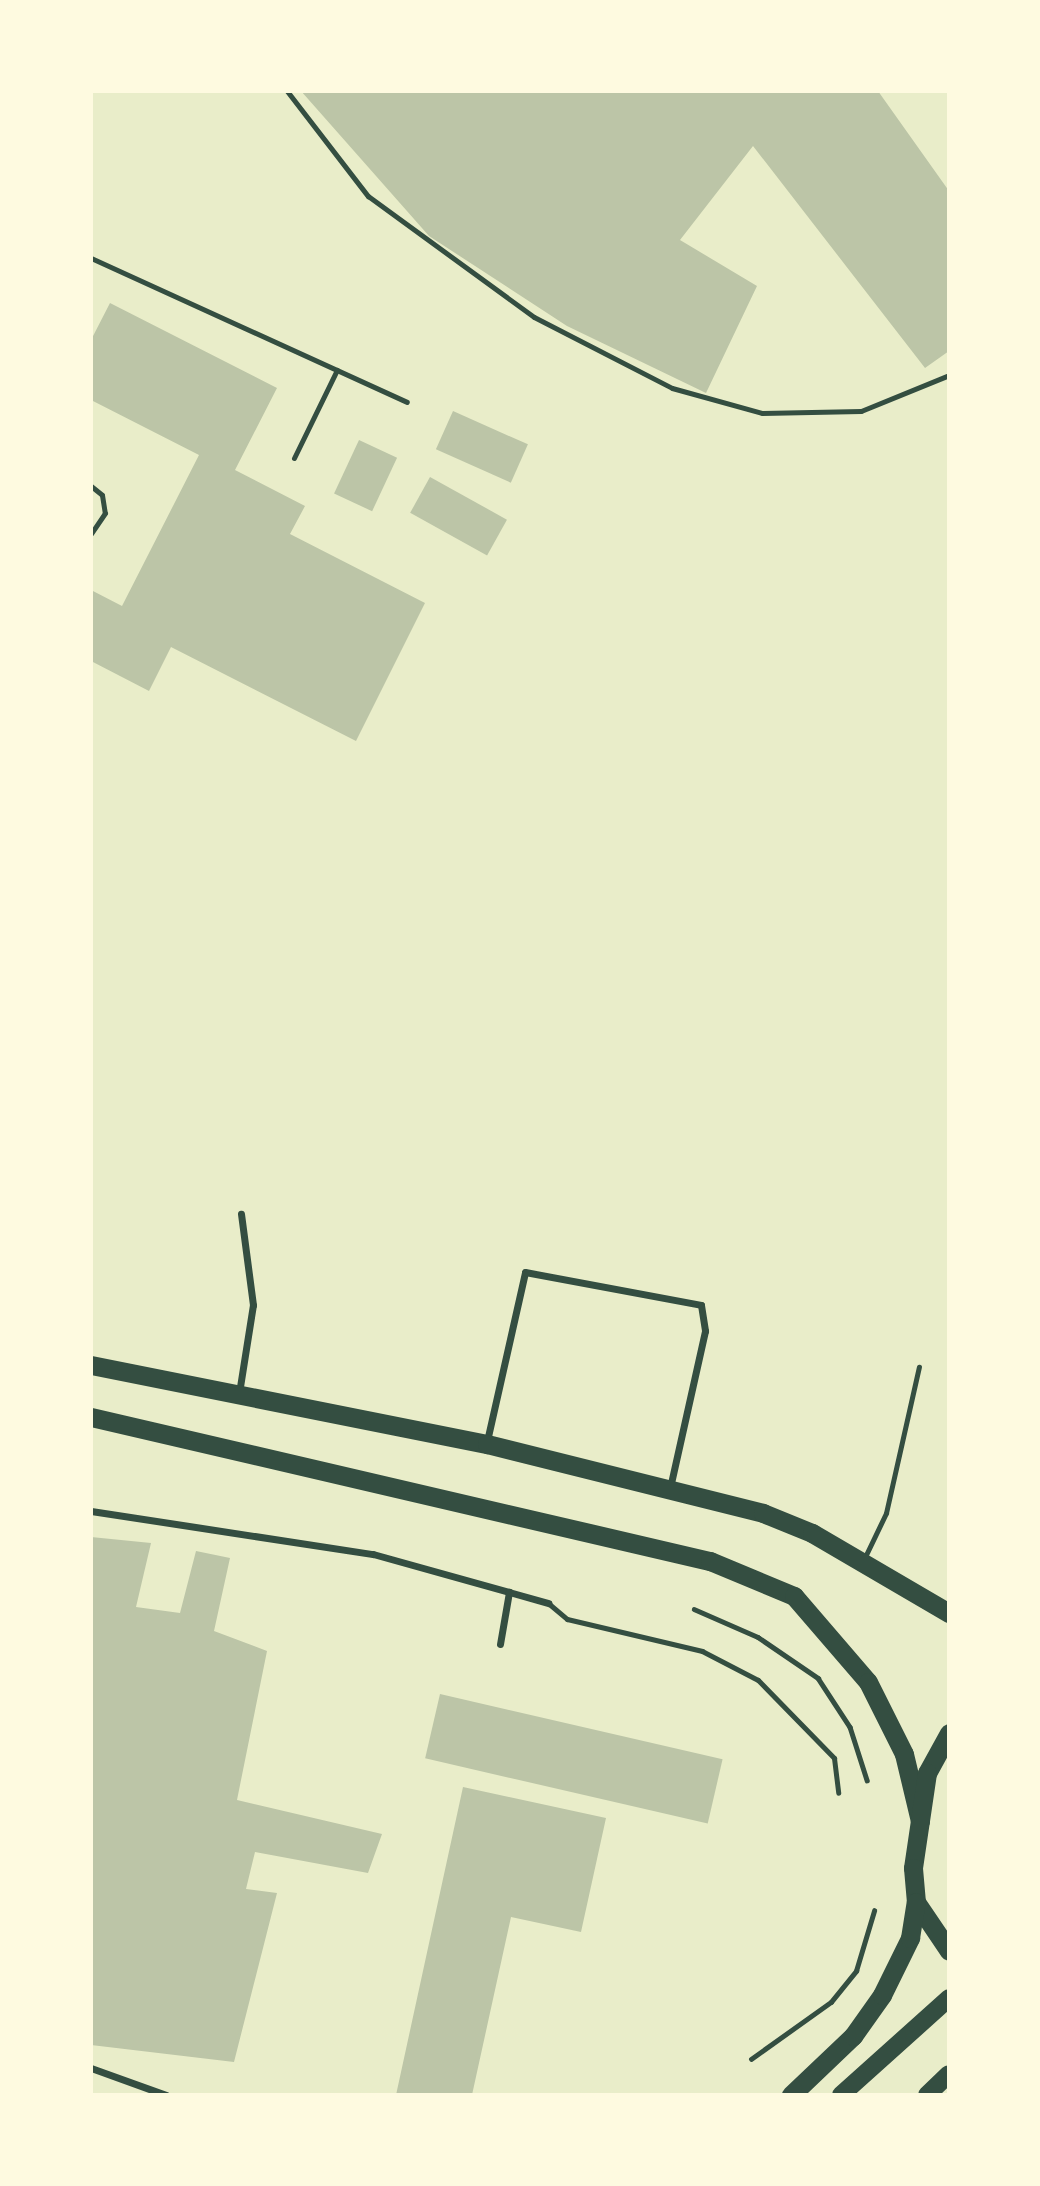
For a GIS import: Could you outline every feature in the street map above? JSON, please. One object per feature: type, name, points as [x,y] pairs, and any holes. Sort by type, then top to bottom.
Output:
[{"type":"highway","points":[[91,1365],[487,1444],[670,1486],[763,1513],[862,1562],[949,1613]]},
{"type":"highway","points":[[91,1417],[700,1559],[794,1596],[868,1682],[904,1754],[920,1821]]},
{"type":"highway","points":[[791,2095],[853,2036],[882,1995],[910,1938],[916,1902],[920,1821],[927,1773],[949,1733]]},
{"type":"highway","points":[[916,1902],[945,1946]]},
{"type":"main road","points":[[841,2095],[949,1998]]},
{"type":"main road","points":[[927,2095],[949,2074]]},
{"type":"street","points":[[239,1393],[253,1305],[241,1214]]},
{"type":"street","points":[[487,1444],[525,1272],[701,1305],[705,1331],[670,1486]]},
{"type":"street","points":[[91,1511],[373,1554],[548,1603]]},
{"type":"street","points":[[500,1644],[509,1592]]},
{"type":"street","points":[[91,2068],[166,2095]]},
{"type":"lane","points":[[286,91],[368,196],[534,317],[672,387],[762,413],[861,411],[949,375]]},
{"type":"lane","points":[[91,258],[407,402]]},
{"type":"lane","points":[[295,458],[337,370]]},
{"type":"lane","points":[[91,486],[102,495],[105,513],[91,534]]},
{"type":"lane","points":[[862,1562],[886,1513],[919,1367]]},
{"type":"lane","points":[[548,1603],[567,1619],[702,1651],[758,1680],[834,1758],[838,1793]]},
{"type":"path","points":[[694,1609],[758,1637],[818,1678],[850,1727],[867,1780]]},
{"type":"path","points":[[751,2059],[831,2002],[856,1971],[874,1911]]},
{"type":"building","points":[[301,91],[878,91],[949,191],[949,351],[925,368],[753,146],[680,240],[757,286],[706,393],[567,326],[429,236]]},
{"type":"building","points":[[110,303],[277,388],[235,470],[305,506],[290,534],[425,603],[356,741],[171,647],[149,691],[91,661],[91,590],[122,606],[199,455],[91,400],[91,340]]},
{"type":"building","points":[[453,411],[528,444],[511,483],[436,449]]},
{"type":"building","points":[[359,440],[397,458],[372,511],[334,493]]},
{"type":"building","points":[[430,477],[507,520],[487,556],[410,513]]},
{"type":"building","points":[[91,1537],[151,1543],[136,1607],[180,1613],[196,1551],[230,1558],[214,1631],[267,1651],[237,1800],[382,1834],[368,1873],[255,1852],[246,1889],[277,1893],[234,2062],[91,2045]]},
{"type":"building","points":[[440,1694],[723,1759],[708,1824],[425,1758]]},
{"type":"building","points":[[463,1787],[606,1818],[581,1932],[511,1917],[472,2095],[396,2095]]}]
